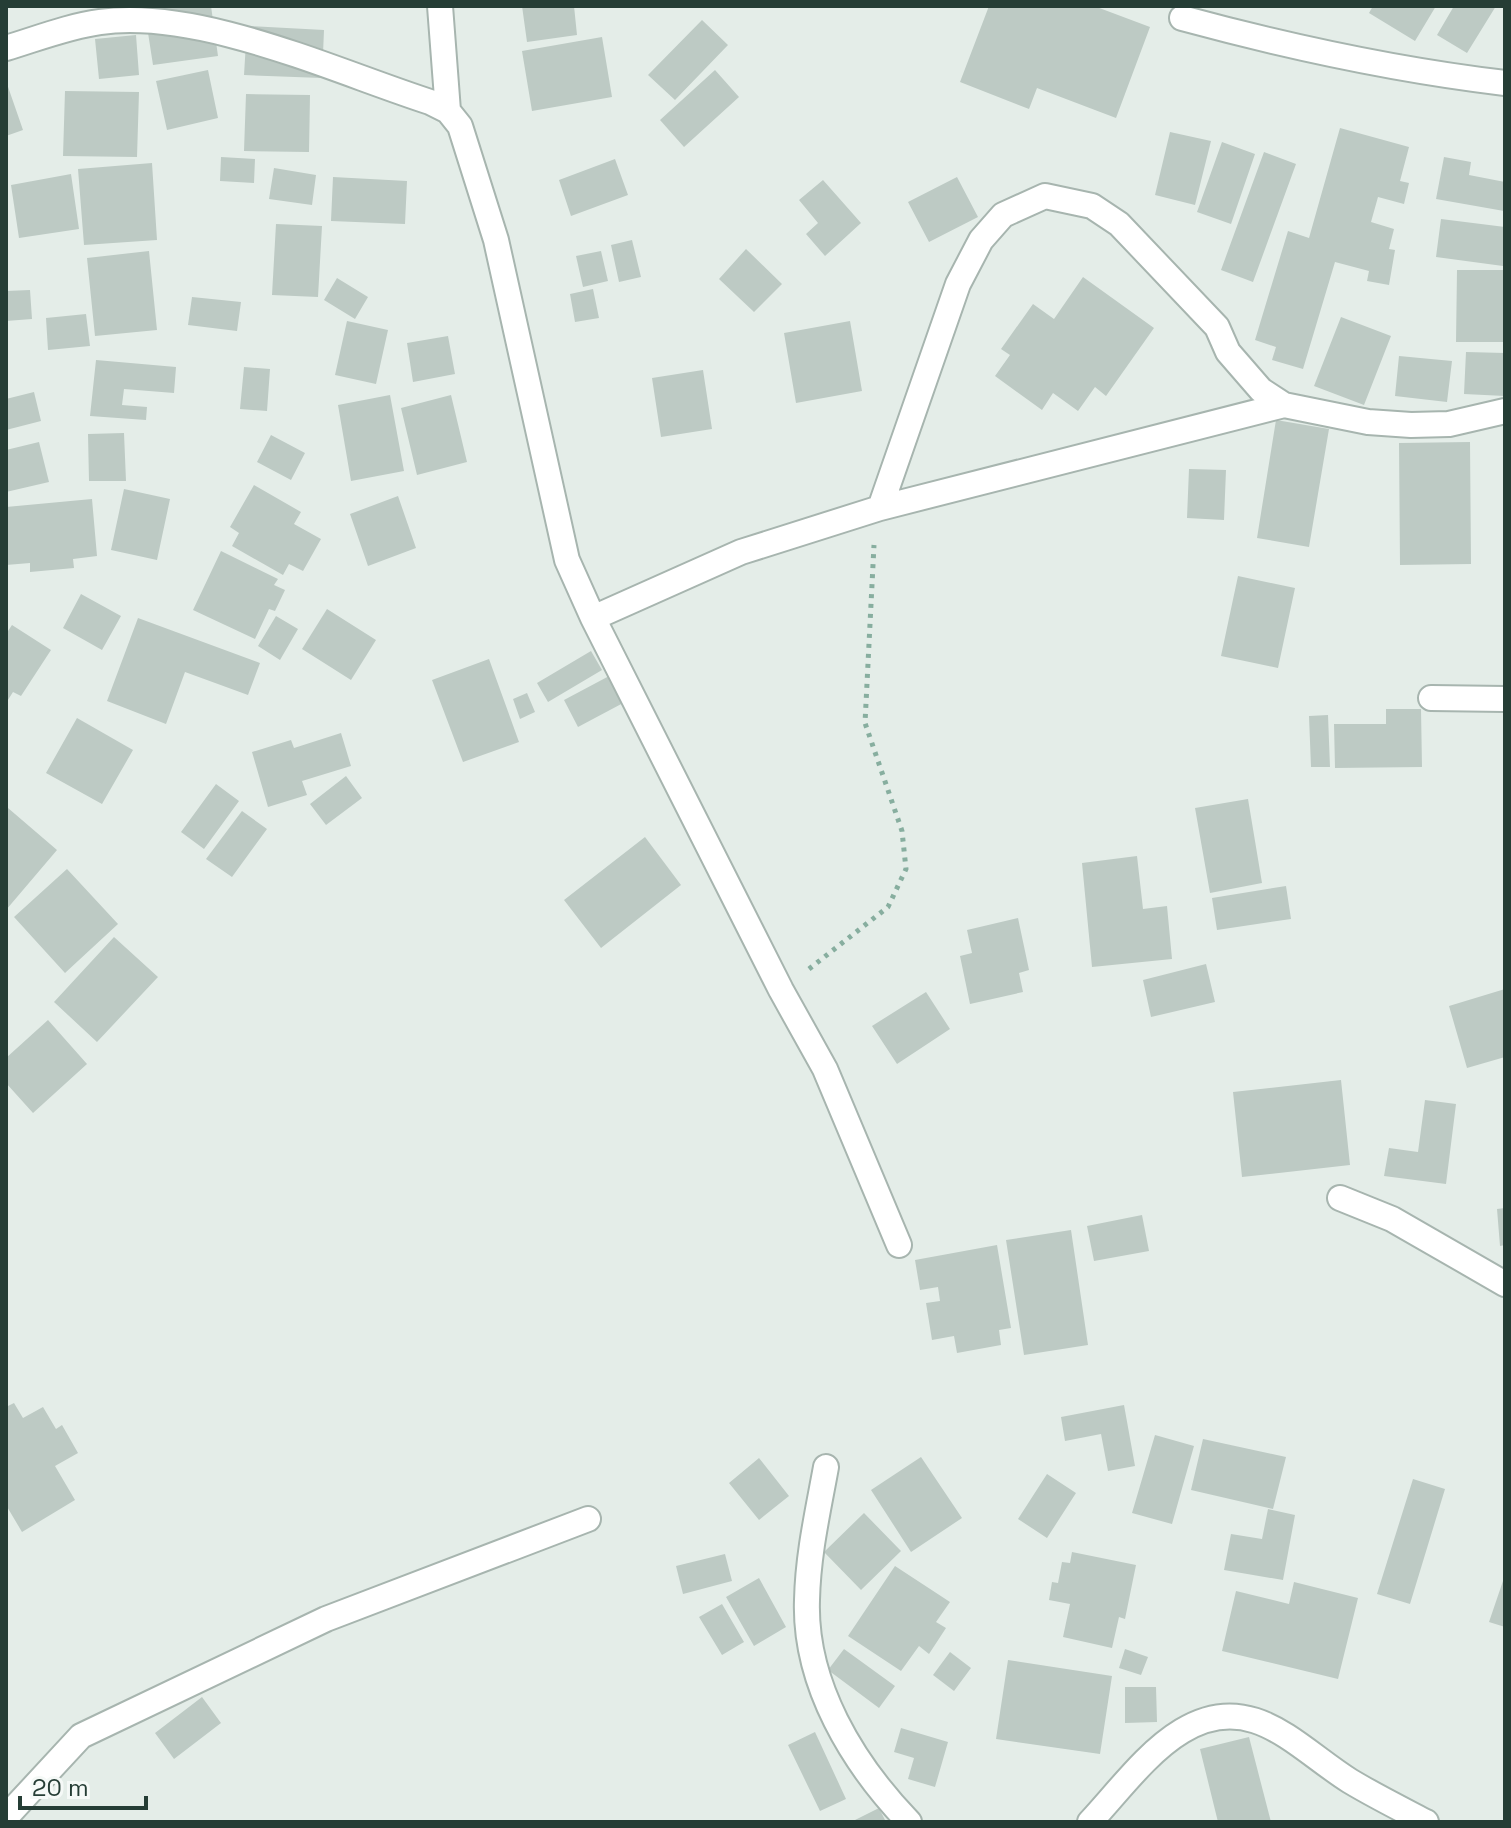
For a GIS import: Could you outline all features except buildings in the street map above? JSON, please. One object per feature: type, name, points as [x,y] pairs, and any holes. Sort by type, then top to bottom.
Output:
[{"type":"street","points":[[440,6],[448,111]]},
{"type":"street","points":[[1182,18],[1396,68],[1505,83]]},
{"type":"street","points":[[6,48],[100,22],[172,21],[239,38],[448,111],[460,126],[496,240],[567,560],[593,618],[781,990],[825,1069],[899,1245]]},
{"type":"street","points":[[880,508],[958,284],[981,240],[1003,215],[1045,196],[1092,206],[1119,224],[1217,327],[1228,352],[1261,390],[1284,405],[1368,422],[1411,425],[1449,424],[1505,411]]},
{"type":"street","points":[[593,618],[741,552],[880,508],[1284,405]]},
{"type":"street","points":[[1431,698],[1505,699]]},
{"type":"street","points":[[1340,1198],[1392,1219],[1505,1284]]},
{"type":"street","points":[[826,1467],[811,1545],[806,1603],[816,1662],[829,1708],[855,1756],[909,1822]]},
{"type":"street","points":[[6,1817],[81,1736],[326,1619],[588,1519]]},
{"type":"street","points":[[1090,1822],[1141,1767],[1182,1731],[1223,1715],[1255,1719],[1300,1743],[1349,1780],[1426,1822]]},
{"type":"path","points":[[781,990],[888,907],[906,869],[902,831],[865,723],[870,571],[880,508]]}]
